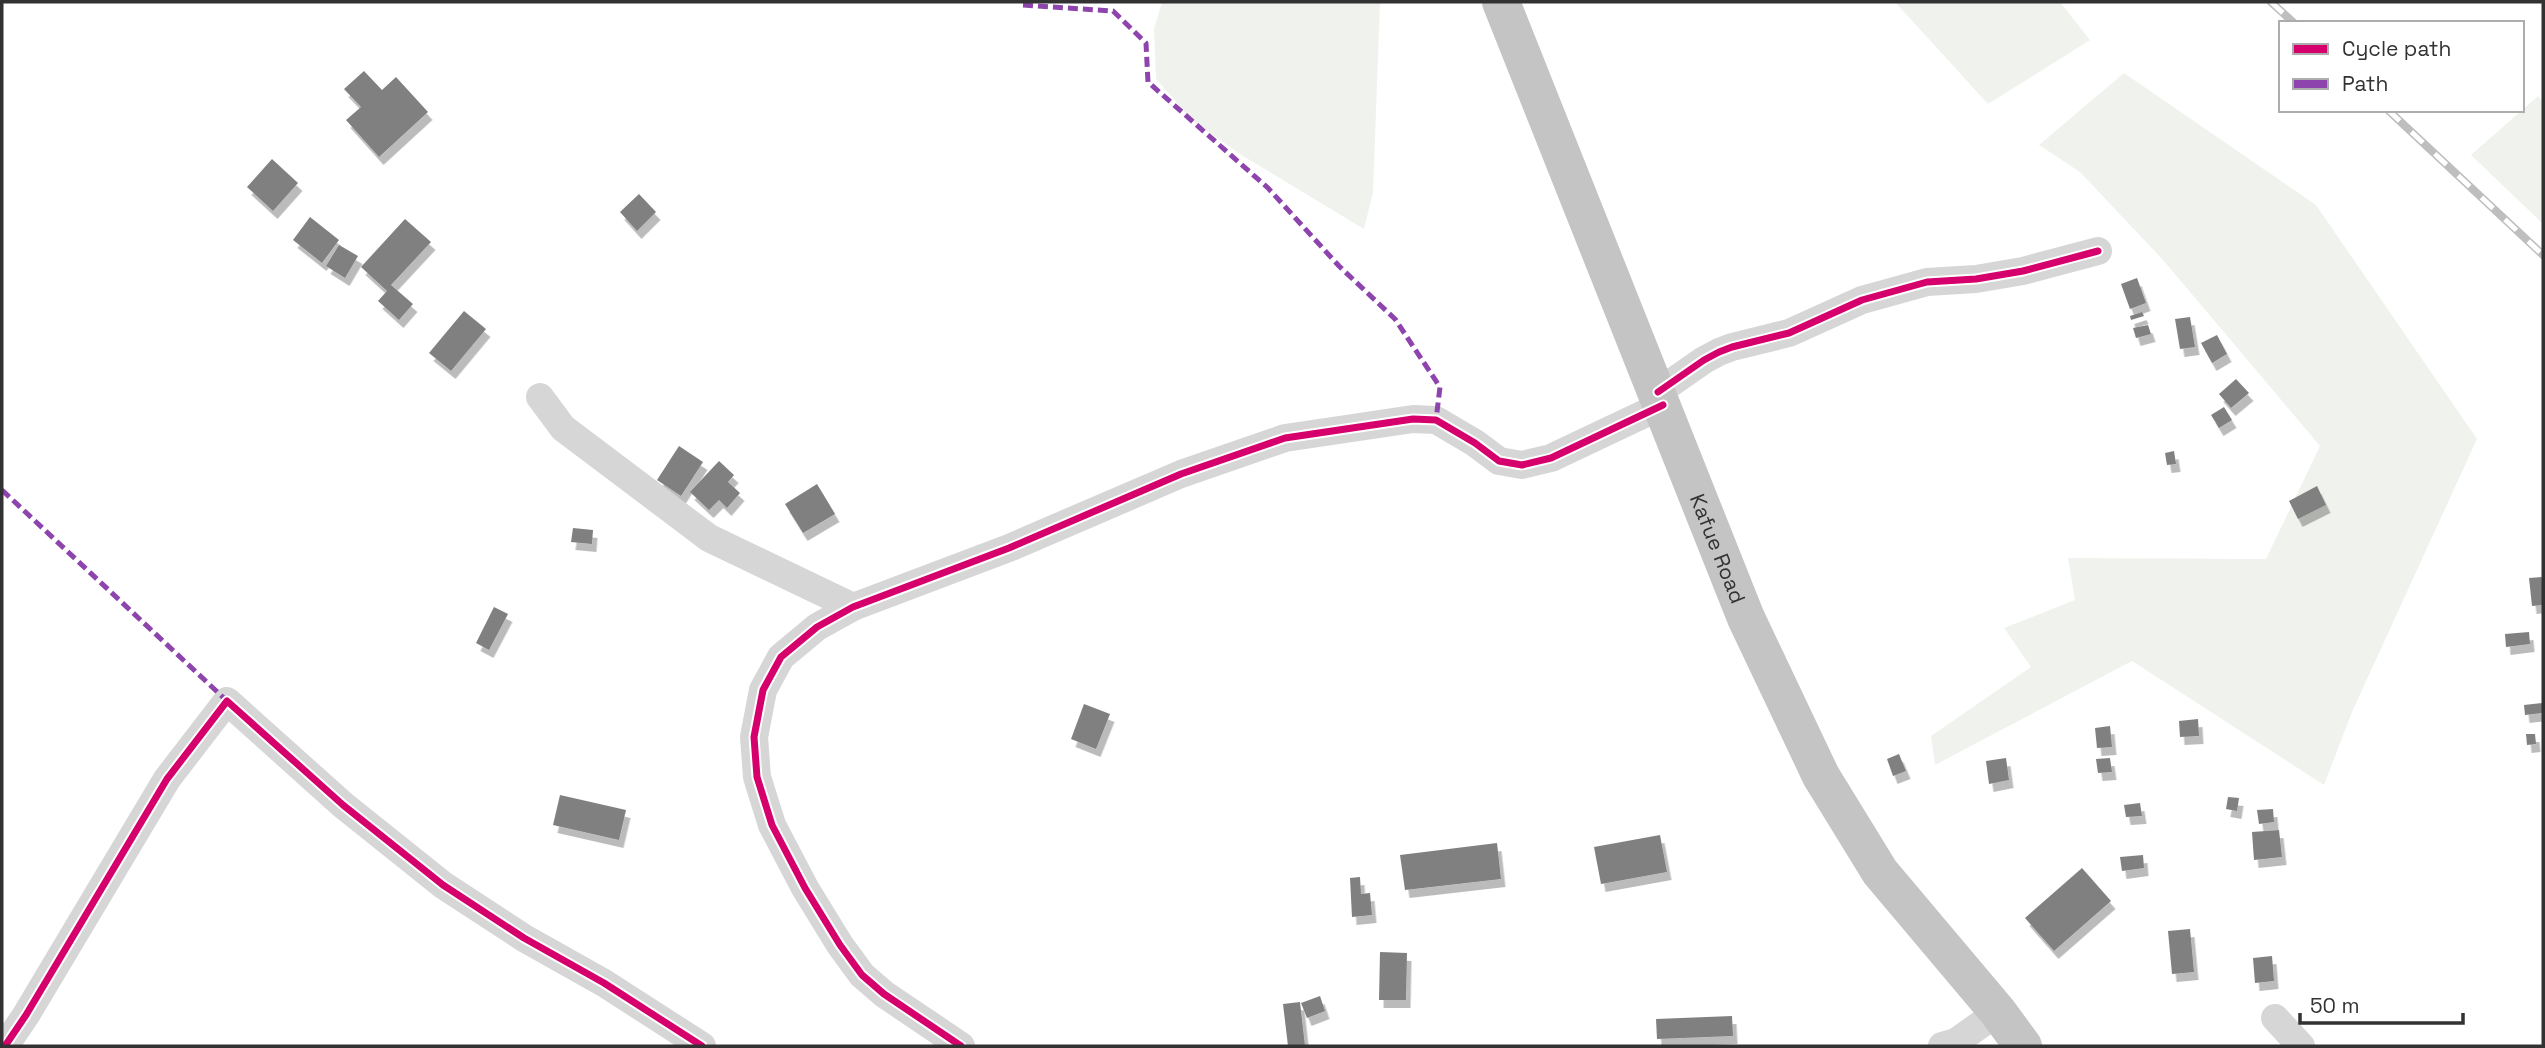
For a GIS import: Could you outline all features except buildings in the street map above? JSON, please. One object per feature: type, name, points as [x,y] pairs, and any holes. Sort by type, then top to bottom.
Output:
[{"type":"highway","name":"Kafue Road","points":[[1501,2],[1746,618],[1821,776],[1880,872],[1998,1012],[2023,1046]]},
{"type":"street","points":[[961,1046],[884,994],[862,975],[805,888],[772,825],[757,777],[754,737],[763,690],[781,657],[817,627],[853,607],[1009,548],[1181,474],[1285,438],[1413,419],[1436,420],[1499,461],[1522,465],[1551,458],[1660,399],[1704,360],[1719,352],[1789,333],[1862,300],[1927,282],[1976,279],[2023,271],[2098,251]]},
{"type":"street","points":[[541,397],[563,428],[709,538],[853,607]]},
{"type":"street","points":[[5,1046],[26,1016],[167,779],[227,701],[343,805],[443,885],[524,938],[604,983],[702,1046]]},
{"type":"street","points":[[1942,1046],[1956,1042],[1998,1012]]},
{"type":"street","points":[[2275,1018],[2301,1046]]},
{"type":"shaded area","points":[[1162,2],[1380,2],[1373,193],[1364,229],[1243,156],[1194,122],[1156,79],[1154,29]]},
{"type":"shaded area","points":[[1895,2],[2060,2],[2090,40],[1988,104]]},
{"type":"shaded area","points":[[2124,73],[2316,205],[2477,439],[2352,712],[2324,785],[2132,661],[1935,765],[1931,736],[2031,667],[2004,628],[2075,600],[2068,558],[2266,559],[2320,446],[2163,260],[2080,172],[2039,145]]},
{"type":"shaded area","points":[[2538,96],[2543,102],[2543,224],[2471,155],[2520,112],[2524,112],[2524,108]]},
{"type":"railway","points":[[2271,2],[2292,21]]},
{"type":"railway","points":[[2390,112],[2543,255]]},
{"type":"marked path","points":[[1023,5],[1113,11],[1146,43],[1148,82],[1268,188],[1339,266],[1395,319],[1440,387],[1436,420]]},
{"type":"marked path","points":[[2,490],[227,701]]},
{"type":"cycle path","points":[[1658,392],[1719,352],[1789,333],[1862,300],[1927,282],[1976,279],[2023,271],[2098,251]]},
{"type":"cycle path","points":[[961,1046],[884,994],[862,975],[805,888],[772,825],[757,777],[754,737],[763,690],[781,657],[817,627],[853,607],[1009,548],[1181,474],[1285,438],[1413,419],[1436,420],[1499,461],[1522,465],[1551,458],[1663,405]]},
{"type":"cycle path","points":[[5,1046],[167,779],[227,701],[343,805],[443,885],[524,938],[604,983],[702,1046]]}]
